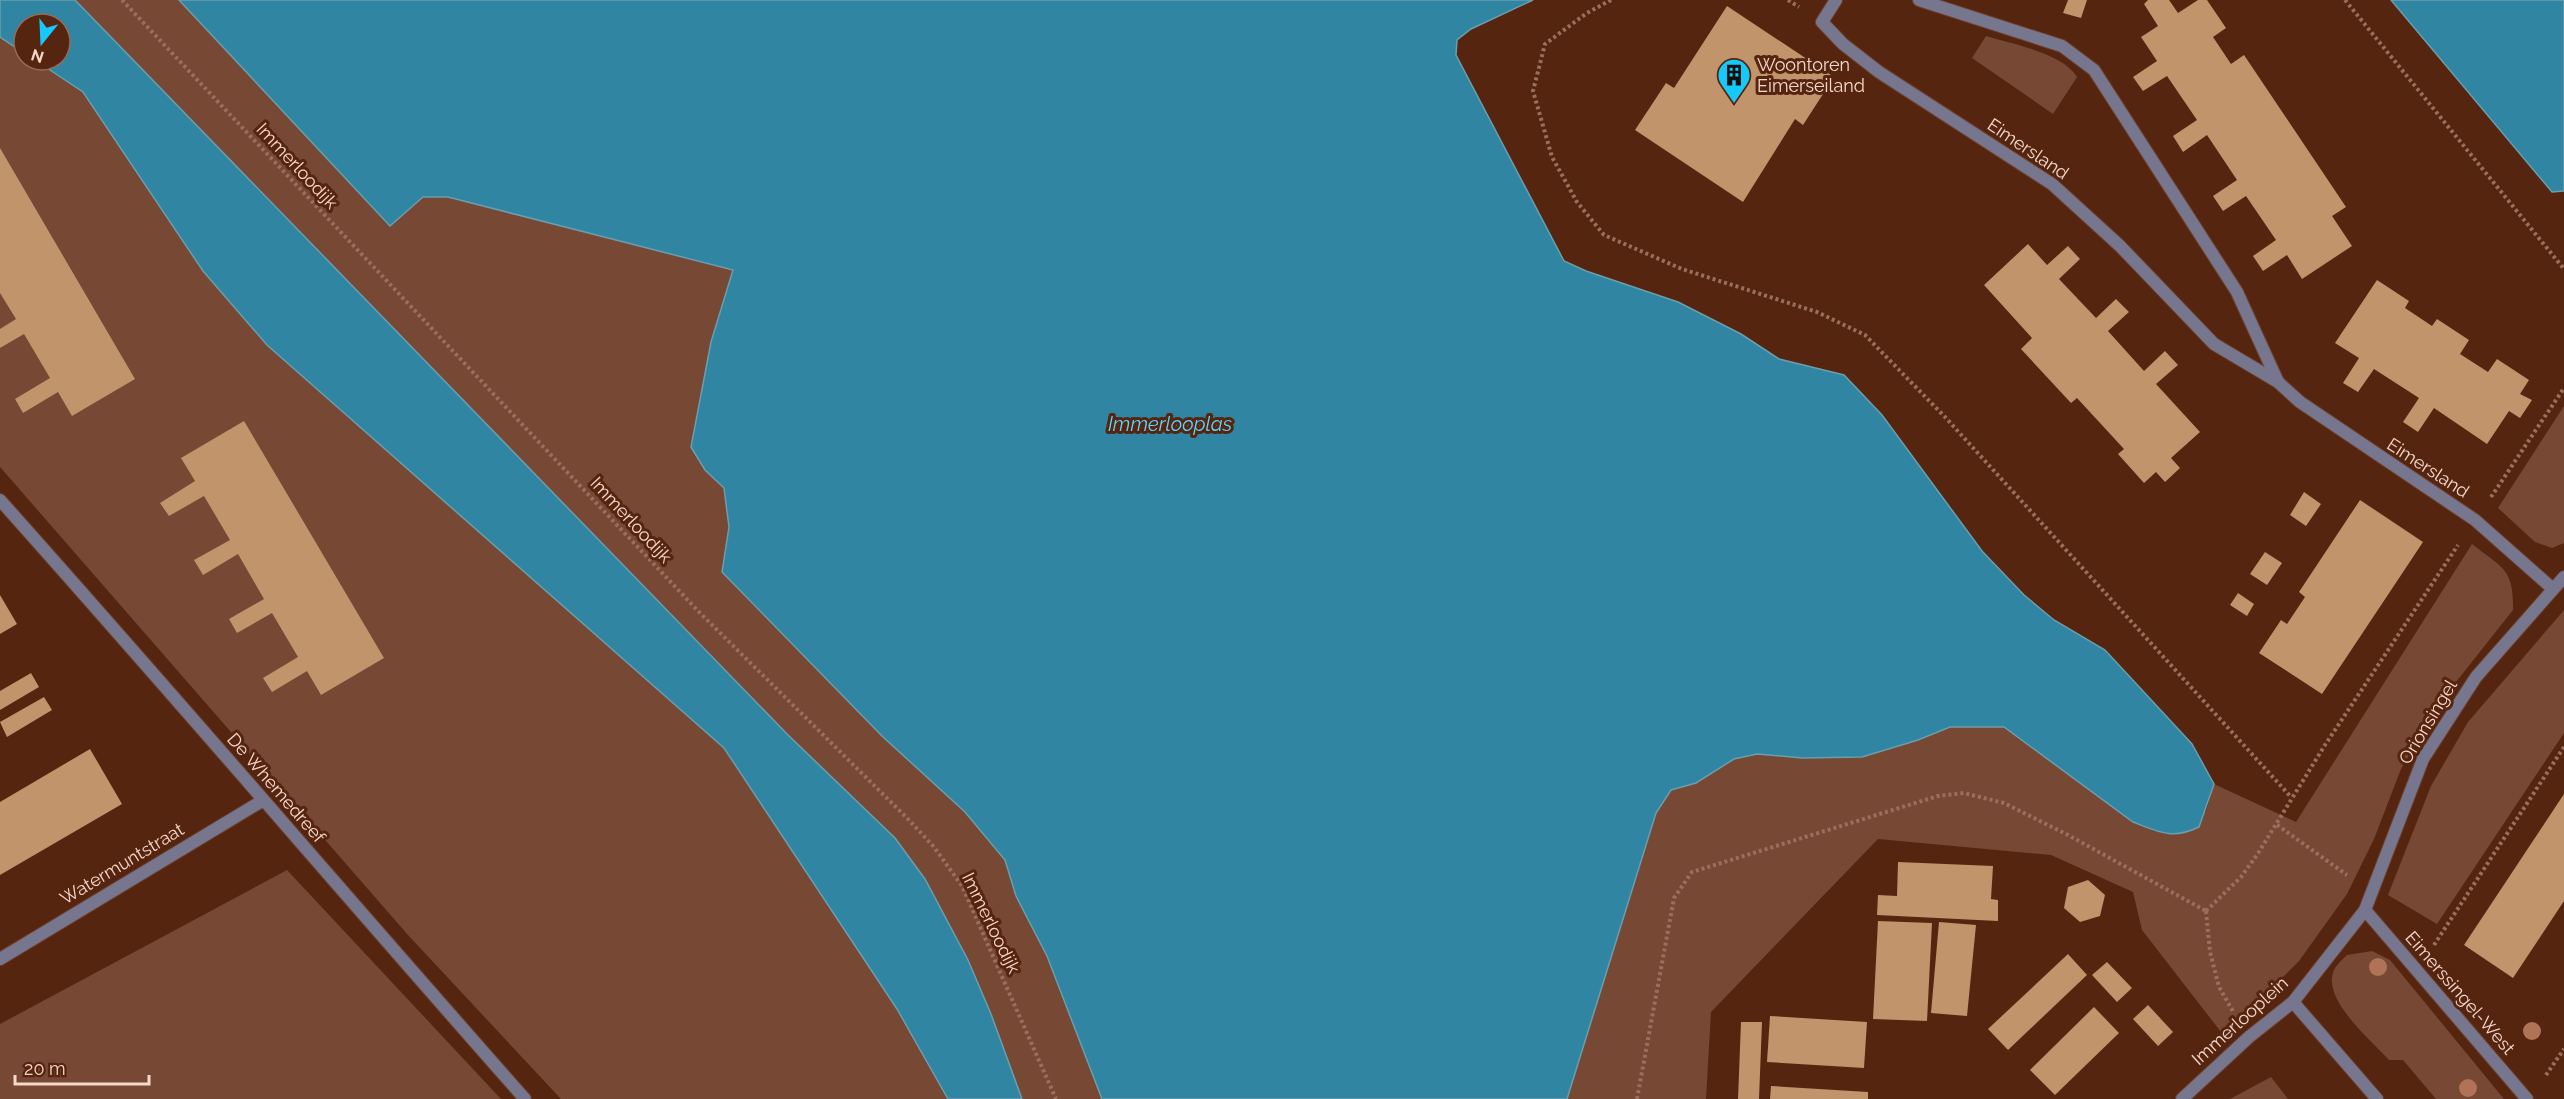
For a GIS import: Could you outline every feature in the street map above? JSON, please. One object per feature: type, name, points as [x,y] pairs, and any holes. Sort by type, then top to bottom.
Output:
[{"type":"street","name":"Eimersland","points":[[1836,0],[1822,22],[1843,44],[1898,84],[2033,174],[2052,184],[2120,246],[2214,344],[2278,382],[2300,402],[2475,520],[2553,590]]},
{"type":"street","name":"Eimersland","points":[[1919,0],[2061,46],[2094,70],[2237,292],[2278,382]]},
{"type":"street","name":"De Whemedreef","points":[[0,500],[183,706],[262,801],[525,1099]]},
{"type":"street","name":"Orionsingel","points":[[2365,910],[2423,759],[2476,677],[2564,578]]},
{"type":"street","name":"Watermuntstraat","points":[[0,959],[262,801]]},
{"type":"street","name":"Eimerssingel-West","points":[[2365,910],[2527,1099]]},
{"type":"street","name":"Immerlooplein","points":[[2181,1099],[2249,1036],[2293,1002],[2365,910]]},
{"type":"street","points":[[2293,1002],[2377,1099]]},
{"type":"path","name":"Immerloodijk","points":[[122,0],[699,612],[934,847],[967,897],[1056,1099]]},
{"type":"path","points":[[1611,0],[1587,13],[1545,44],[1533,91],[1552,157],[1577,202],[1604,235],[1683,269],[1817,312],[1864,334],[1945,417],[2291,797]]},
{"type":"path","points":[[2345,0],[2564,269]]},
{"type":"path","points":[[2206,911],[2241,877],[2277,825],[2291,797],[2564,389]]},
{"type":"path","points":[[2417,970],[2564,747]]},
{"type":"path","points":[[1636,1099],[1674,898],[1692,872],[1938,796],[1964,793],[2004,803],[2068,835],[2206,911]]},
{"type":"path","points":[[2277,825],[2370,892]]},
{"type":"path","points":[[2206,911],[2210,952],[2218,987],[2249,1036]]},
{"type":"shaded area","points":[[75,0],[179,0],[390,225],[424,197],[448,197],[733,270],[711,342],[705,470],[724,488],[729,527],[722,572],[882,736],[965,812],[1005,860],[1016,896],[1047,956],[1102,1099],[1022,1099],[991,1014],[968,960],[925,879],[895,838],[788,735]]},
{"type":"shaded area","points":[[1986,36],[2036,50],[2061,62],[2077,77],[2053,114],[1972,58]]},
{"type":"shaded area","points":[[0,37],[12,45],[12,72],[53,72],[83,92],[203,271],[267,345],[724,748],[897,1009],[948,1099],[561,1099],[408,935],[0,467]]},
{"type":"shaded area","points":[[2564,406],[2564,543],[2552,548],[2535,542],[2498,508]]},
{"type":"shaded area","points":[[2472,544],[2504,570],[2511,585],[2513,610],[2441,701],[2401,769],[2374,839],[2347,894],[2299,961],[2253,1007],[2221,1032],[2142,930],[2133,892],[2051,855],[1878,839],[1711,1012],[1706,1099],[1567,1099],[1648,835],[1656,813],[1671,790],[1696,783],[1734,759],[1757,754],[1802,758],[1862,757],[1918,740],[1950,727],[2004,727],[2133,821],[2206,811],[2214,784],[2296,822]]},
{"type":"shaded area","points":[[2564,610],[2564,733],[2437,924],[2388,895],[2431,786],[2468,722]]},
{"type":"shaded area","points":[[287,870],[501,1099],[0,1099],[0,1024]]},
{"type":"shaded area","points":[[2372,951],[2390,960],[2504,1099],[2436,1099],[2403,1060],[2389,1060],[2360,1030],[2341,1006],[2332,981],[2335,968],[2347,955]]},
{"type":"shaded area","points":[[2271,1077],[2288,1099],[2230,1099]]},
{"type":"water","points":[[0,0],[75,0],[788,735],[895,838],[925,879],[968,960],[991,1014],[1022,1099],[948,1099],[897,1009],[724,748],[267,345],[203,271],[83,92],[53,72],[72,72],[72,12],[12,12],[12,45],[0,37]]},
{"type":"water","name":"Immerlooplas","points":[[179,0],[1533,0],[1471,29],[1457,40],[1456,55],[1564,261],[1586,271],[1678,302],[1741,334],[1779,359],[1844,375],[1882,415],[1982,551],[2024,595],[2054,620],[2105,650],[2192,744],[2214,784],[2199,827],[2173,834],[2133,822],[2004,727],[1950,727],[1918,740],[1862,757],[1802,758],[1757,754],[1734,759],[1696,783],[1671,790],[1656,813],[1567,1099],[1102,1099],[1047,956],[1016,896],[1005,860],[965,812],[882,736],[722,572],[729,527],[724,488],[705,470],[691,447],[711,342],[733,270],[448,197],[423,197],[390,226]]},
{"type":"water","points":[[2391,0],[2564,0],[2564,191],[2552,192]]},
{"type":"building","points":[[2068,0],[2087,0],[2081,18],[2063,13]]},
{"type":"building","points":[[2148,0],[2169,0],[2178,13],[2198,0],[2207,0],[2226,28],[2213,37],[2231,64],[2244,55],[2346,207],[2332,216],[2352,246],[2302,279],[2287,255],[2263,271],[2253,256],[2276,240],[2246,196],[2223,211],[2213,196],[2237,180],[2207,135],[2183,152],[2173,136],[2197,120],[2167,76],[2143,91],[2133,77],[2157,61],[2141,37],[2158,26],[2144,4]]},
{"type":"building","name":"Woontoren Eimerseiland","points":[[1727,6],[1834,77],[1803,125],[1795,119],[1743,202],[1635,130],[1666,83],[1674,88]]},
{"type":"building","points":[[0,148],[135,379],[72,416],[58,392],[23,413],[15,399],[50,378],[24,334],[0,348],[0,329],[16,319],[0,293]]},
{"type":"building","points":[[2028,244],[2047,265],[2068,246],[2080,259],[2059,279],[2096,318],[2116,299],[2129,312],[2108,331],[2144,371],[2165,351],[2178,365],[2156,384],[2200,432],[2171,458],[2180,468],[2165,482],[2156,472],[2144,483],[2118,454],[2124,449],[2077,398],[2071,403],[2021,349],[2032,338],[1984,285]]},
{"type":"building","points":[[2377,280],[2409,301],[2405,308],[2432,326],[2437,319],[2469,340],[2460,354],[2488,372],[2497,359],[2529,380],[2520,394],[2532,400],[2520,418],[2509,411],[2487,444],[2434,408],[2418,432],[2403,422],[2419,398],[2374,369],[2358,392],[2343,383],[2359,358],[2335,343]]},
{"type":"building","points":[[244,421],[384,658],[321,695],[307,671],[272,692],[263,678],[298,657],[272,613],[237,633],[229,619],[264,599],[238,554],[203,575],[194,560],[230,540],[204,496],[169,516],[160,503],[195,481],[181,458]]},
{"type":"building","points":[[2304,492],[2321,504],[2306,526],[2290,515]]},
{"type":"building","points":[[2360,500],[2423,542],[2322,694],[2259,653],[2281,620],[2287,624],[2305,597],[2299,592]]},
{"type":"building","points":[[2265,552],[2282,563],[2267,585],[2250,574]]},
{"type":"building","points":[[2238,593],[2254,604],[2247,616],[2230,605]]},
{"type":"building","points":[[0,595],[17,624],[0,634]]},
{"type":"building","points":[[31,673],[39,687],[0,710],[0,691]]},
{"type":"building","points":[[44,697],[52,710],[7,737],[0,722]]},
{"type":"building","points":[[90,749],[122,804],[0,875],[0,802]]},
{"type":"building","points":[[2564,794],[2564,901],[2513,978],[2464,945]]},
{"type":"building","points":[[1898,862],[1993,866],[1991,899],[1998,900],[1998,921],[1877,915],[1878,895],[1897,896]]},
{"type":"building","points":[[2088,880],[2105,895],[2100,916],[2080,922],[2064,908],[2068,887]]},
{"type":"building","points":[[1878,921],[1932,923],[1927,1021],[1873,1019]]},
{"type":"building","points":[[1939,922],[1976,925],[1967,1016],[1931,1013]]},
{"type":"building","points":[[2068,954],[2087,975],[2008,1050],[1988,1029]]},
{"type":"building","points":[[2107,962],[2132,988],[2117,1002],[2092,975]]},
{"type":"building","points":[[2148,1005],[2173,1032],[2158,1046],[2133,1019]]},
{"type":"building","points":[[2094,1007],[2119,1033],[2055,1095],[2030,1070]]},
{"type":"building","points":[[1770,1016],[1867,1022],[1864,1068],[1767,1062]]},
{"type":"building","points":[[1741,1022],[1762,1022],[1759,1099],[1738,1099]]},
{"type":"building","points":[[1771,1086],[1868,1092],[1868,1099],[1770,1099]]},
{"type":"place","name":"Woontoren Eimerseiland","points":[[1734,104]]}]
